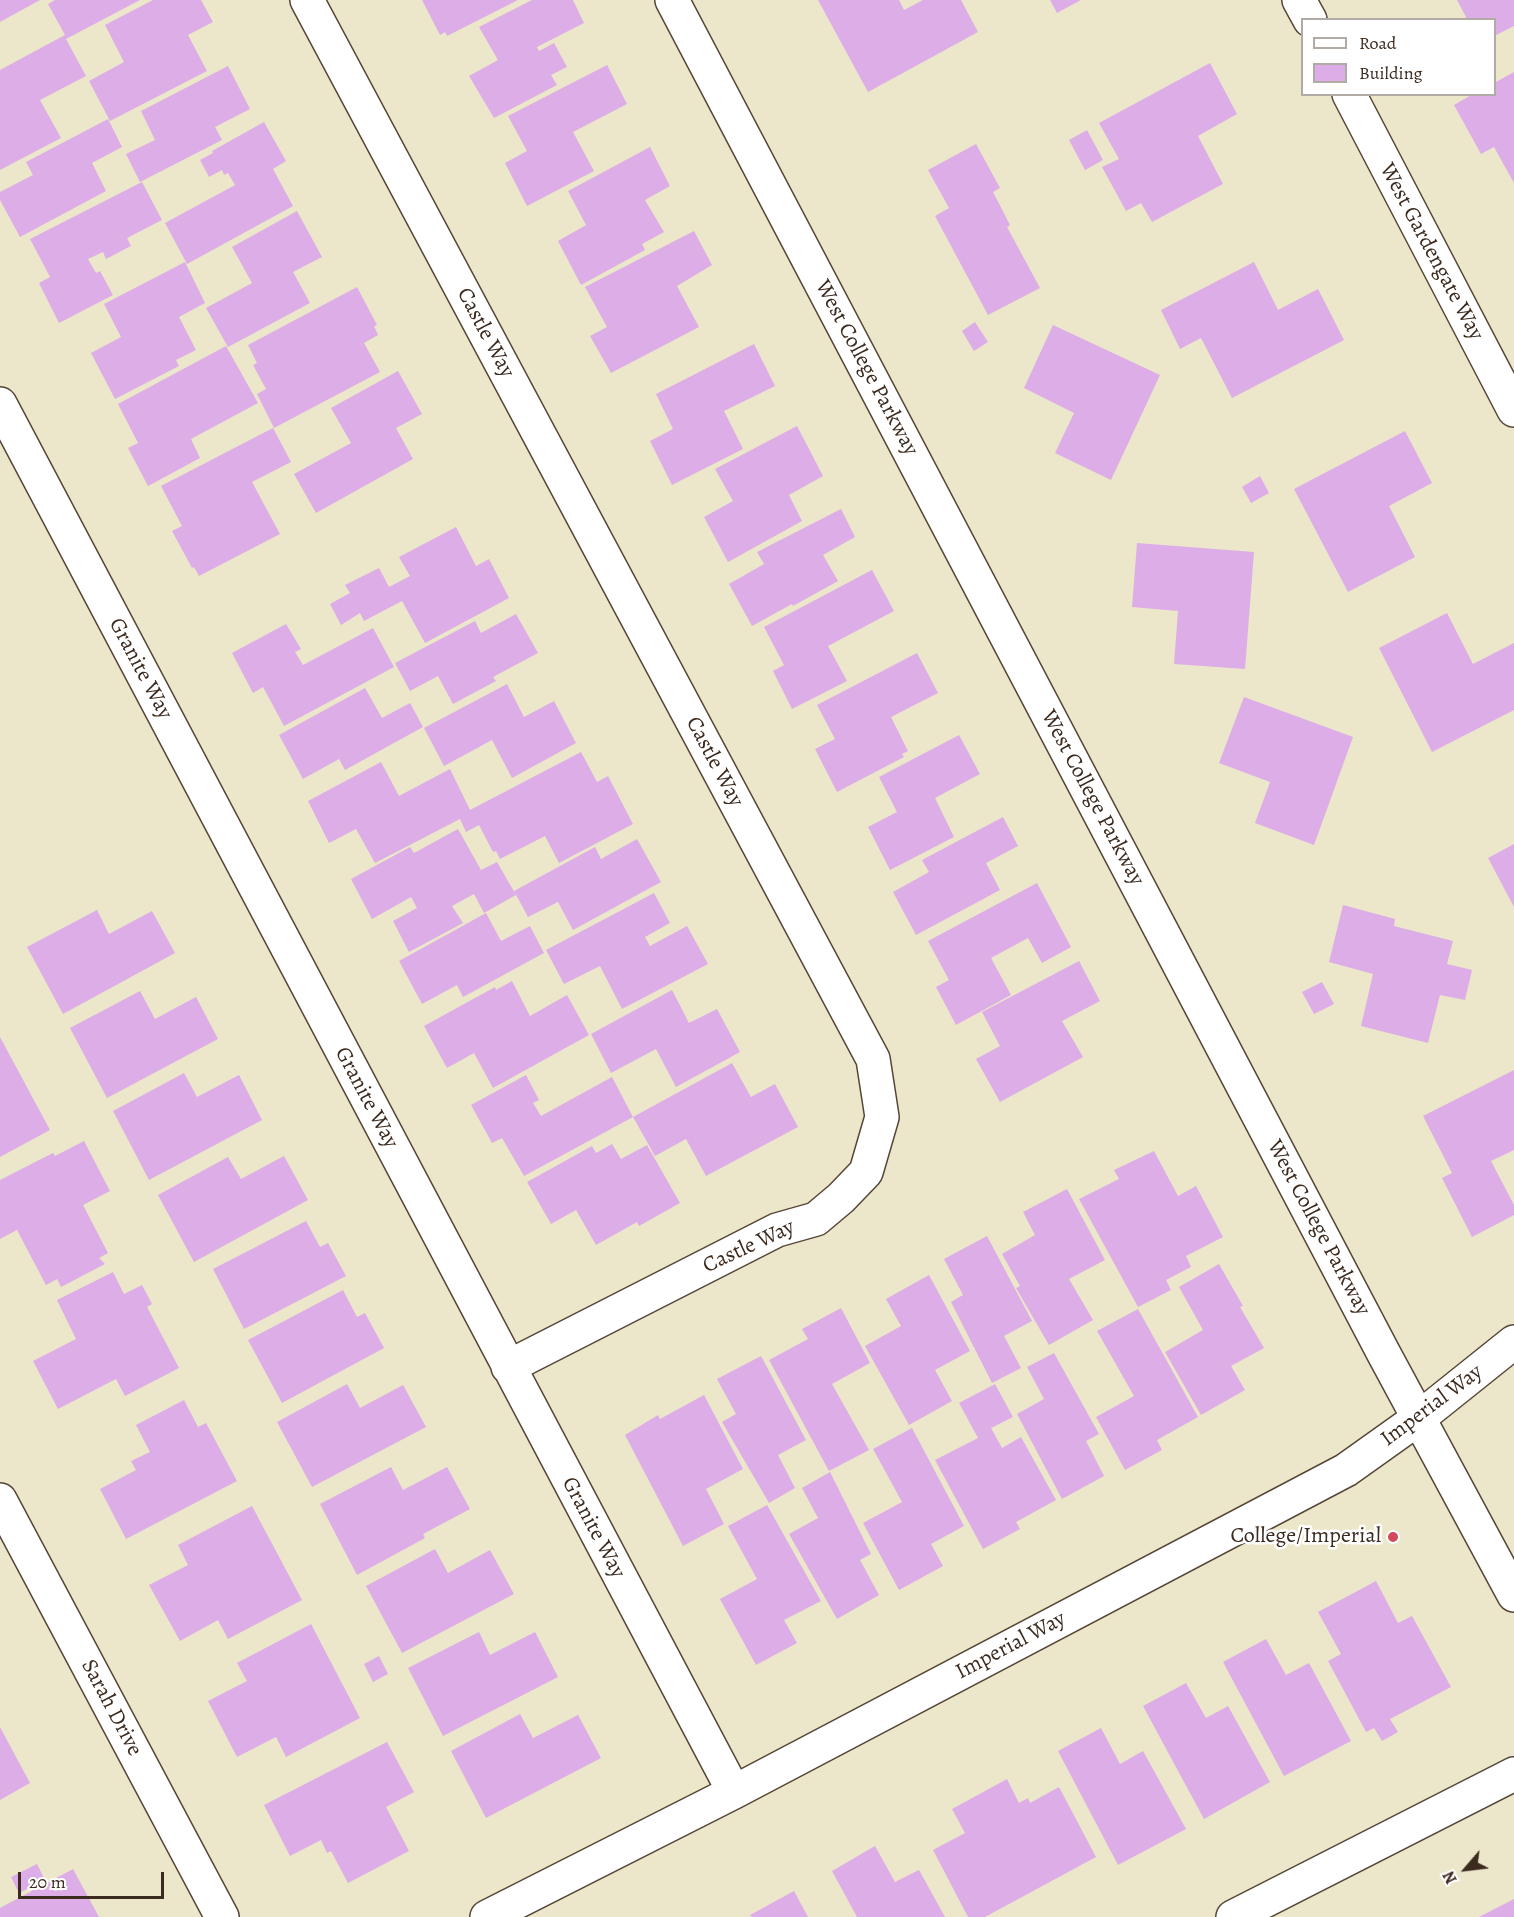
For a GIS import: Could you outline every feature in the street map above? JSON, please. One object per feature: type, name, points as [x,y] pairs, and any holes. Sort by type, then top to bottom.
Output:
[{"type":"street","name":"Castle Way","points":[[307,0],[873,1059],[882,1117],[866,1172],[841,1198],[816,1219],[777,1230],[508,1368]]},
{"type":"street","name":"West College Parkway","points":[[672,0],[1514,1595]]},
{"type":"street","points":[[1299,0],[1309,18]]},
{"type":"street","name":"West Gardengate Way","points":[[1350,96],[1514,410]]},
{"type":"street","name":"Granite Way","points":[[0,404],[734,1792]]},
{"type":"street","name":"Imperial Way","points":[[487,1917],[734,1792],[1346,1470],[1419,1418],[1514,1342]]},
{"type":"street","name":"Sarah Drive","points":[[0,1500],[222,1917]]},
{"type":"street","points":[[1233,1917],[1514,1774]]},
{"type":"building","points":[[0,0],[40,0],[0,22]]},
{"type":"building","points":[[55,0],[140,0],[66,39],[86,76],[40,100],[61,138],[0,170],[0,70],[65,35],[48,4]]},
{"type":"building","points":[[153,0],[201,0],[213,22],[188,35],[207,71],[110,121],[89,81],[124,62],[105,25]]},
{"type":"building","points":[[422,0],[518,0],[447,36],[445,32],[440,35]]},
{"type":"building","points":[[532,0],[573,0],[584,23],[537,47],[539,51],[554,43],[567,67],[551,75],[557,85],[494,118],[469,76],[498,60],[479,27]]},
{"type":"building","points":[[818,0],[899,0],[904,10],[923,0],[961,0],[978,32],[868,92]]},
{"type":"building","points":[[1050,0],[1081,0],[1057,13]]},
{"type":"building","points":[[1457,0],[1514,0],[1514,26],[1496,35],[1496,18],[1466,17]]},
{"type":"building","points":[[1210,63],[1237,114],[1198,136],[1223,184],[1152,222],[1141,203],[1126,211],[1102,167],[1119,159],[1099,123]]},
{"type":"building","points":[[607,65],[627,104],[573,132],[594,171],[527,206],[505,163],[527,151],[508,116]]},
{"type":"building","points":[[228,66],[250,109],[215,127],[222,140],[140,182],[126,154],[155,140],[141,111]]},
{"type":"building","points":[[1514,72],[1514,183],[1494,147],[1481,154],[1454,105],[1470,96],[1496,96],[1496,82]]},
{"type":"building","points":[[108,119],[122,147],[92,163],[106,191],[20,237],[0,200],[0,192],[33,175],[26,162]]},
{"type":"building","points":[[264,122],[286,161],[273,169],[293,206],[187,264],[165,223],[235,185],[228,173],[224,175],[222,170],[209,177],[200,160]]},
{"type":"building","points":[[1087,130],[1103,160],[1085,170],[1069,140]]},
{"type":"building","points":[[976,144],[1000,188],[993,192],[1010,225],[1007,227],[1040,288],[988,315],[935,216],[949,208],[928,170]]},
{"type":"building","points":[[650,147],[670,186],[645,200],[664,232],[642,244],[645,250],[581,285],[558,241],[586,225],[568,191]]},
{"type":"building","points":[[142,182],[162,220],[127,238],[131,246],[106,259],[103,252],[88,259],[96,273],[100,271],[113,295],[59,323],[39,283],[50,277],[30,239]]},
{"type":"building","points":[[297,211],[322,257],[293,272],[310,303],[228,347],[206,308],[252,283],[232,247]]},
{"type":"building","points":[[694,231],[712,265],[677,286],[699,327],[611,373],[590,336],[607,327],[585,287]]},
{"type":"building","points":[[185,262],[205,303],[179,317],[196,350],[176,360],[179,366],[115,399],[91,353],[121,337],[104,304]]},
{"type":"building","points":[[1254,262],[1278,310],[1318,289],[1344,340],[1232,398],[1201,338],[1180,349],[1161,310]]},
{"type":"building","points":[[357,287],[377,325],[374,326],[378,335],[364,343],[380,372],[274,428],[257,394],[266,389],[253,365],[257,363],[248,345]]},
{"type":"building","points":[[975,322],[988,342],[974,351],[962,331]]},
{"type":"building","points":[[1053,325],[1160,375],[1111,480],[1055,453],[1074,413],[1024,388]]},
{"type":"building","points":[[754,344],[775,386],[724,411],[743,449],[672,485],[650,441],[673,429],[656,394]]},
{"type":"building","points":[[226,346],[258,403],[191,439],[200,458],[148,486],[128,448],[138,443],[118,404]]},
{"type":"building","points":[[398,371],[422,414],[396,428],[413,459],[316,513],[294,474],[351,443],[331,408]]},
{"type":"building","points":[[797,426],[823,476],[789,495],[802,521],[728,562],[704,517],[733,501],[715,469]]},
{"type":"building","points":[[273,428],[291,462],[252,482],[280,534],[199,576],[194,567],[192,568],[172,531],[182,526],[161,486]]},
{"type":"building","points":[[1405,431],[1432,483],[1389,506],[1415,557],[1348,592],[1294,489]]},
{"type":"building","points":[[1260,476],[1269,493],[1251,503],[1242,487]]},
{"type":"building","points":[[841,509],[855,537],[823,555],[838,581],[752,626],[729,584],[764,564],[757,552]]},
{"type":"building","points":[[456,527],[476,566],[489,559],[509,598],[425,643],[402,601],[364,621],[360,613],[341,625],[330,604],[350,593],[345,585],[379,568],[389,587],[410,576],[399,557]]},
{"type":"building","points":[[1137,543],[1254,552],[1245,669],[1174,664],[1178,611],[1132,607]]},
{"type":"building","points":[[872,570],[894,611],[828,646],[847,681],[792,709],[773,671],[784,665],[764,627]]},
{"type":"building","points":[[1447,613],[1473,664],[1514,643],[1514,710],[1432,752],[1379,648]]},
{"type":"building","points":[[516,614],[538,653],[493,677],[496,681],[453,704],[438,676],[410,691],[395,663],[475,621],[481,633]]},
{"type":"building","points":[[286,624],[301,649],[295,652],[303,665],[373,628],[394,667],[284,726],[263,687],[253,693],[232,653]]},
{"type":"building","points":[[917,653],[938,693],[891,717],[908,751],[902,754],[904,757],[837,792],[815,749],[835,739],[817,705]]},
{"type":"building","points":[[507,684],[524,717],[554,701],[576,743],[512,778],[492,740],[444,766],[424,728]]},
{"type":"building","points":[[365,688],[382,718],[410,703],[423,727],[345,770],[339,759],[303,779],[279,735]]},
{"type":"building","points":[[1244,697],[1353,737],[1314,845],[1255,823],[1270,782],[1219,763]]},
{"type":"building","points":[[959,735],[980,774],[935,798],[954,837],[890,870],[868,827],[897,812],[879,777]]},
{"type":"building","points":[[581,752],[597,782],[608,776],[633,824],[559,863],[545,836],[500,859],[496,851],[493,852],[479,825],[466,832],[460,819],[375,863],[356,829],[329,843],[308,801],[381,762],[399,796],[450,769],[470,810]]},
{"type":"building","points":[[1003,817],[1018,846],[986,863],[1000,890],[916,935],[893,892],[929,872],[922,860]]},
{"type":"building","points":[[458,829],[481,870],[497,862],[516,895],[484,913],[474,894],[452,906],[463,923],[409,952],[393,921],[417,908],[411,897],[372,919],[351,879],[410,847],[414,853]]},
{"type":"building","points":[[637,839],[661,882],[573,930],[558,902],[528,917],[514,891],[595,847],[601,859]]},
{"type":"building","points":[[1514,844],[1514,907],[1488,858]]},
{"type":"building","points":[[1037,883],[1071,947],[1042,963],[1028,938],[991,958],[1011,995],[956,1025],[936,987],[949,980],[928,941]]},
{"type":"building","points":[[654,893],[670,923],[645,937],[650,946],[687,926],[708,964],[622,1009],[600,966],[564,984],[546,950]]},
{"type":"building","points":[[1343,905],[1395,919],[1394,926],[1453,941],[1447,964],[1472,970],[1465,1000],[1440,995],[1428,1043],[1361,1026],[1373,974],[1329,962]]},
{"type":"building","points":[[97,910],[109,934],[152,911],[175,953],[63,1014],[27,947]]},
{"type":"building","points":[[486,913],[501,941],[530,926],[544,953],[463,997],[457,985],[422,1004],[399,961]]},
{"type":"building","points":[[1079,961],[1100,1001],[1062,1021],[1083,1057],[1000,1102],[976,1059],[1000,1046],[982,1012]]},
{"type":"building","points":[[512,981],[530,1016],[567,995],[589,1035],[493,1088],[474,1053],[447,1068],[424,1026],[495,987],[496,990]]},
{"type":"building","points":[[1322,982],[1334,1004],[1314,1014],[1302,992]]},
{"type":"building","points":[[672,990],[689,1023],[717,1009],[740,1052],[676,1087],[656,1049],[611,1073],[591,1034]]},
{"type":"building","points":[[140,991],[155,1019],[196,997],[218,1039],[107,1098],[70,1028]]},
{"type":"building","points":[[0,1037],[50,1130],[0,1157]]},
{"type":"building","points":[[732,1063],[751,1097],[775,1084],[798,1127],[706,1176],[686,1139],[655,1156],[633,1117]]},
{"type":"building","points":[[1514,1070],[1514,1150],[1491,1161],[1514,1205],[1514,1215],[1472,1237],[1442,1178],[1452,1173],[1423,1116]]},
{"type":"building","points":[[184,1073],[197,1097],[239,1075],[262,1120],[149,1180],[113,1111]]},
{"type":"building","points":[[526,1075],[539,1100],[533,1103],[541,1116],[612,1077],[633,1117],[524,1176],[502,1138],[492,1143],[471,1105]]},
{"type":"building","points":[[84,1141],[110,1191],[83,1205],[108,1253],[99,1258],[105,1264],[61,1287],[57,1279],[46,1285],[17,1230],[0,1239],[0,1180],[53,1153],[55,1156]]},
{"type":"building","points":[[612,1144],[621,1159],[647,1145],[680,1203],[639,1226],[637,1222],[596,1245],[576,1210],[551,1224],[527,1182],[592,1146],[596,1153]]},
{"type":"building","points":[[1154,1151],[1178,1196],[1196,1186],[1223,1237],[1186,1256],[1191,1267],[1166,1280],[1171,1290],[1138,1307],[1079,1199],[1119,1179],[1114,1170]]},
{"type":"building","points":[[284,1156],[308,1200],[194,1262],[158,1195],[228,1157],[241,1179]]},
{"type":"building","points":[[1067,1189],[1105,1260],[1069,1279],[1093,1320],[1049,1345],[1016,1288],[1020,1286],[1002,1254],[1035,1235],[1023,1212]]},
{"type":"building","points":[[306,1221],[320,1247],[328,1243],[346,1276],[244,1329],[213,1269]]},
{"type":"building","points":[[987,1236],[1032,1321],[1004,1336],[1021,1368],[992,1383],[951,1302],[963,1295],[944,1259]]},
{"type":"building","points":[[1219,1264],[1264,1348],[1231,1366],[1245,1390],[1201,1415],[1165,1352],[1203,1330],[1179,1287]]},
{"type":"building","points":[[113,1272],[124,1294],[142,1285],[152,1304],[147,1307],[179,1368],[125,1396],[116,1379],[58,1409],[33,1361],[76,1339],[57,1300]]},
{"type":"building","points":[[929,1275],[970,1351],[935,1370],[952,1401],[909,1425],[865,1346],[901,1326],[886,1299]]},
{"type":"building","points":[[343,1290],[357,1317],[365,1313],[384,1348],[282,1403],[248,1340]]},
{"type":"building","points":[[841,1308],[870,1363],[832,1384],[869,1450],[829,1471],[769,1360],[808,1339],[802,1329]]},
{"type":"building","points":[[1138,1309],[1198,1417],[1157,1440],[1162,1450],[1125,1470],[1096,1417],[1134,1396],[1097,1331]]},
{"type":"building","points":[[1054,1353],[1099,1434],[1086,1441],[1104,1476],[1062,1499],[1017,1414],[1044,1399],[1027,1367]]},
{"type":"building","points":[[761,1356],[806,1440],[778,1455],[795,1488],[769,1503],[722,1422],[736,1414],[717,1379]]},
{"type":"building","points":[[347,1384],[360,1408],[403,1385],[426,1427],[312,1487],[277,1422]]},
{"type":"building","points":[[995,1384],[1013,1417],[991,1428],[1002,1448],[1021,1437],[1056,1500],[1016,1522],[1020,1529],[983,1549],[935,1460],[978,1438],[959,1403]]},
{"type":"building","points":[[704,1395],[743,1469],[706,1489],[724,1524],[683,1546],[625,1435],[658,1415],[660,1419]]},
{"type":"building","points":[[184,1400],[198,1427],[206,1423],[237,1481],[126,1539],[100,1489],[136,1470],[131,1461],[150,1452],[136,1425]]},
{"type":"building","points":[[912,1428],[964,1526],[931,1544],[943,1566],[899,1590],[863,1523],[902,1502],[873,1449]]},
{"type":"building","points":[[391,1467],[403,1490],[447,1467],[470,1509],[423,1534],[425,1538],[357,1575],[320,1504]]},
{"type":"building","points":[[830,1472],[871,1554],[860,1560],[879,1595],[837,1619],[789,1534],[818,1518],[802,1488]]},
{"type":"building","points":[[767,1505],[821,1601],[784,1620],[797,1643],[756,1665],[720,1599],[757,1579],[728,1526]]},
{"type":"building","points":[[252,1506],[302,1600],[228,1639],[218,1620],[180,1641],[149,1585],[188,1565],[178,1545]]},
{"type":"building","points":[[435,1549],[448,1573],[490,1550],[514,1594],[402,1653],[366,1586]]},
{"type":"building","points":[[1376,1581],[1398,1623],[1412,1616],[1451,1687],[1390,1719],[1398,1732],[1382,1741],[1374,1728],[1366,1732],[1328,1661],[1341,1654],[1318,1612]]},
{"type":"building","points":[[311,1624],[360,1718],[286,1757],[276,1737],[237,1757],[208,1701],[247,1681],[237,1663]]},
{"type":"building","points":[[479,1632],[490,1655],[535,1632],[558,1677],[443,1736],[408,1668]]},
{"type":"building","points":[[1266,1639],[1286,1675],[1309,1663],[1351,1741],[1284,1776],[1223,1662]]},
{"type":"building","points":[[379,1656],[388,1674],[373,1682],[364,1664]]},
{"type":"building","points":[[1186,1683],[1206,1718],[1228,1706],[1270,1782],[1204,1819],[1143,1706]]},
{"type":"building","points":[[520,1714],[533,1738],[578,1715],[601,1758],[486,1818],[451,1751]]},
{"type":"building","points":[[0,1727],[30,1783],[0,1800]]},
{"type":"building","points":[[1101,1728],[1120,1764],[1143,1751],[1186,1829],[1118,1865],[1058,1751]]},
{"type":"building","points":[[387,1742],[414,1792],[386,1807],[409,1851],[348,1883],[331,1851],[327,1853],[321,1840],[290,1856],[264,1805]]},
{"type":"building","points":[[1007,1779],[1019,1803],[1028,1798],[1030,1803],[1059,1787],[1096,1857],[985,1917],[968,1917],[933,1850],[965,1833],[952,1809]]},
{"type":"building","points":[[875,1846],[895,1882],[919,1870],[945,1917],[857,1917],[832,1871]]},
{"type":"building","points":[[37,1864],[45,1880],[19,1893],[11,1877]]},
{"type":"building","points":[[73,1869],[99,1917],[0,1917],[0,1908]]},
{"type":"building","points":[[794,1891],[808,1917],[752,1917],[750,1915]]},
{"type":"building","points":[[1514,1899],[1514,1917],[1479,1917]]},
{"type":"place","name":"College/Imperial","points":[[1393,1537]]}]
